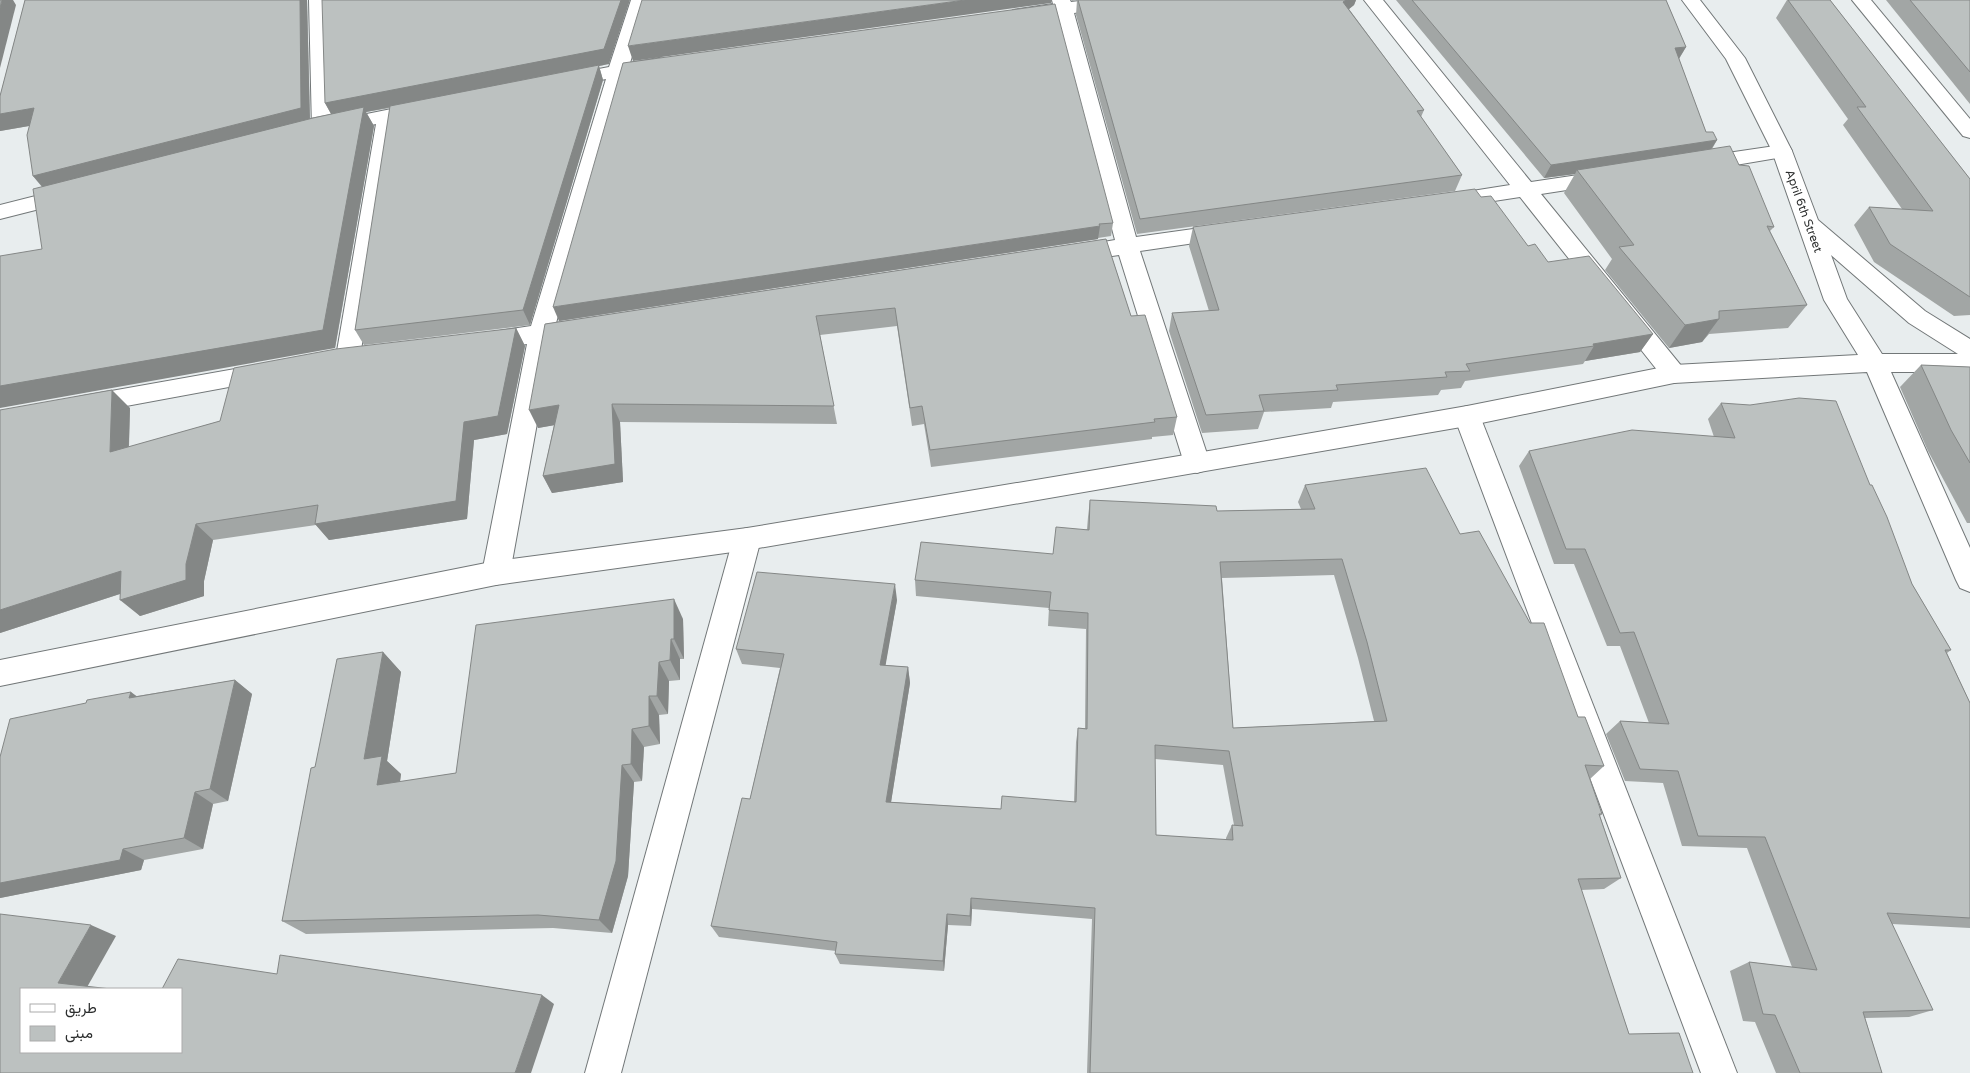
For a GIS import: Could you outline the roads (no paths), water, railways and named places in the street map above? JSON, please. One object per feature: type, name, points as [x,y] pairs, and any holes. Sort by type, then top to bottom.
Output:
[{"type":"street","points":[[318,0],[312,132],[445,105]]},
{"type":"street","points":[[496,573],[541,334],[640,0]]},
{"type":"street","points":[[996,18],[1062,4],[1132,0]]},
{"type":"street","points":[[1373,0],[1528,190],[1674,374]]},
{"type":"street","points":[[1691,0],[1735,58]]},
{"type":"street","points":[[1861,0],[1970,132]]},
{"type":"street","points":[[1062,4],[1127,245],[1197,463]]},
{"type":"street","points":[[1719,8],[1727,24],[1735,58]]},
{"type":"street","name":"April 6th Street","points":[[1735,58],[1782,151],[1836,300],[1875,363],[1970,580]]},
{"type":"street","points":[[550,83],[618,70],[676,62]]},
{"type":"street","points":[[348,358],[387,116]]},
{"type":"street","points":[[1674,168],[1782,151]]},
{"type":"street","points":[[1420,205],[1625,175]]},
{"type":"street","points":[[0,212],[85,190]]},
{"type":"street","points":[[1809,224],[1917,317],[1970,350]]},
{"type":"street","points":[[1049,257],[1254,228]]},
{"type":"street","points":[[464,343],[600,325]]},
{"type":"street","points":[[0,673],[496,573],[747,538],[1197,463],[1467,416],[1674,374],[1875,363],[1970,363]]},
{"type":"street","points":[[58,409],[290,368]]},
{"type":"street","points":[[1467,416],[1719,1073]]},
{"type":"street","points":[[603,1073],[747,538]]}]
